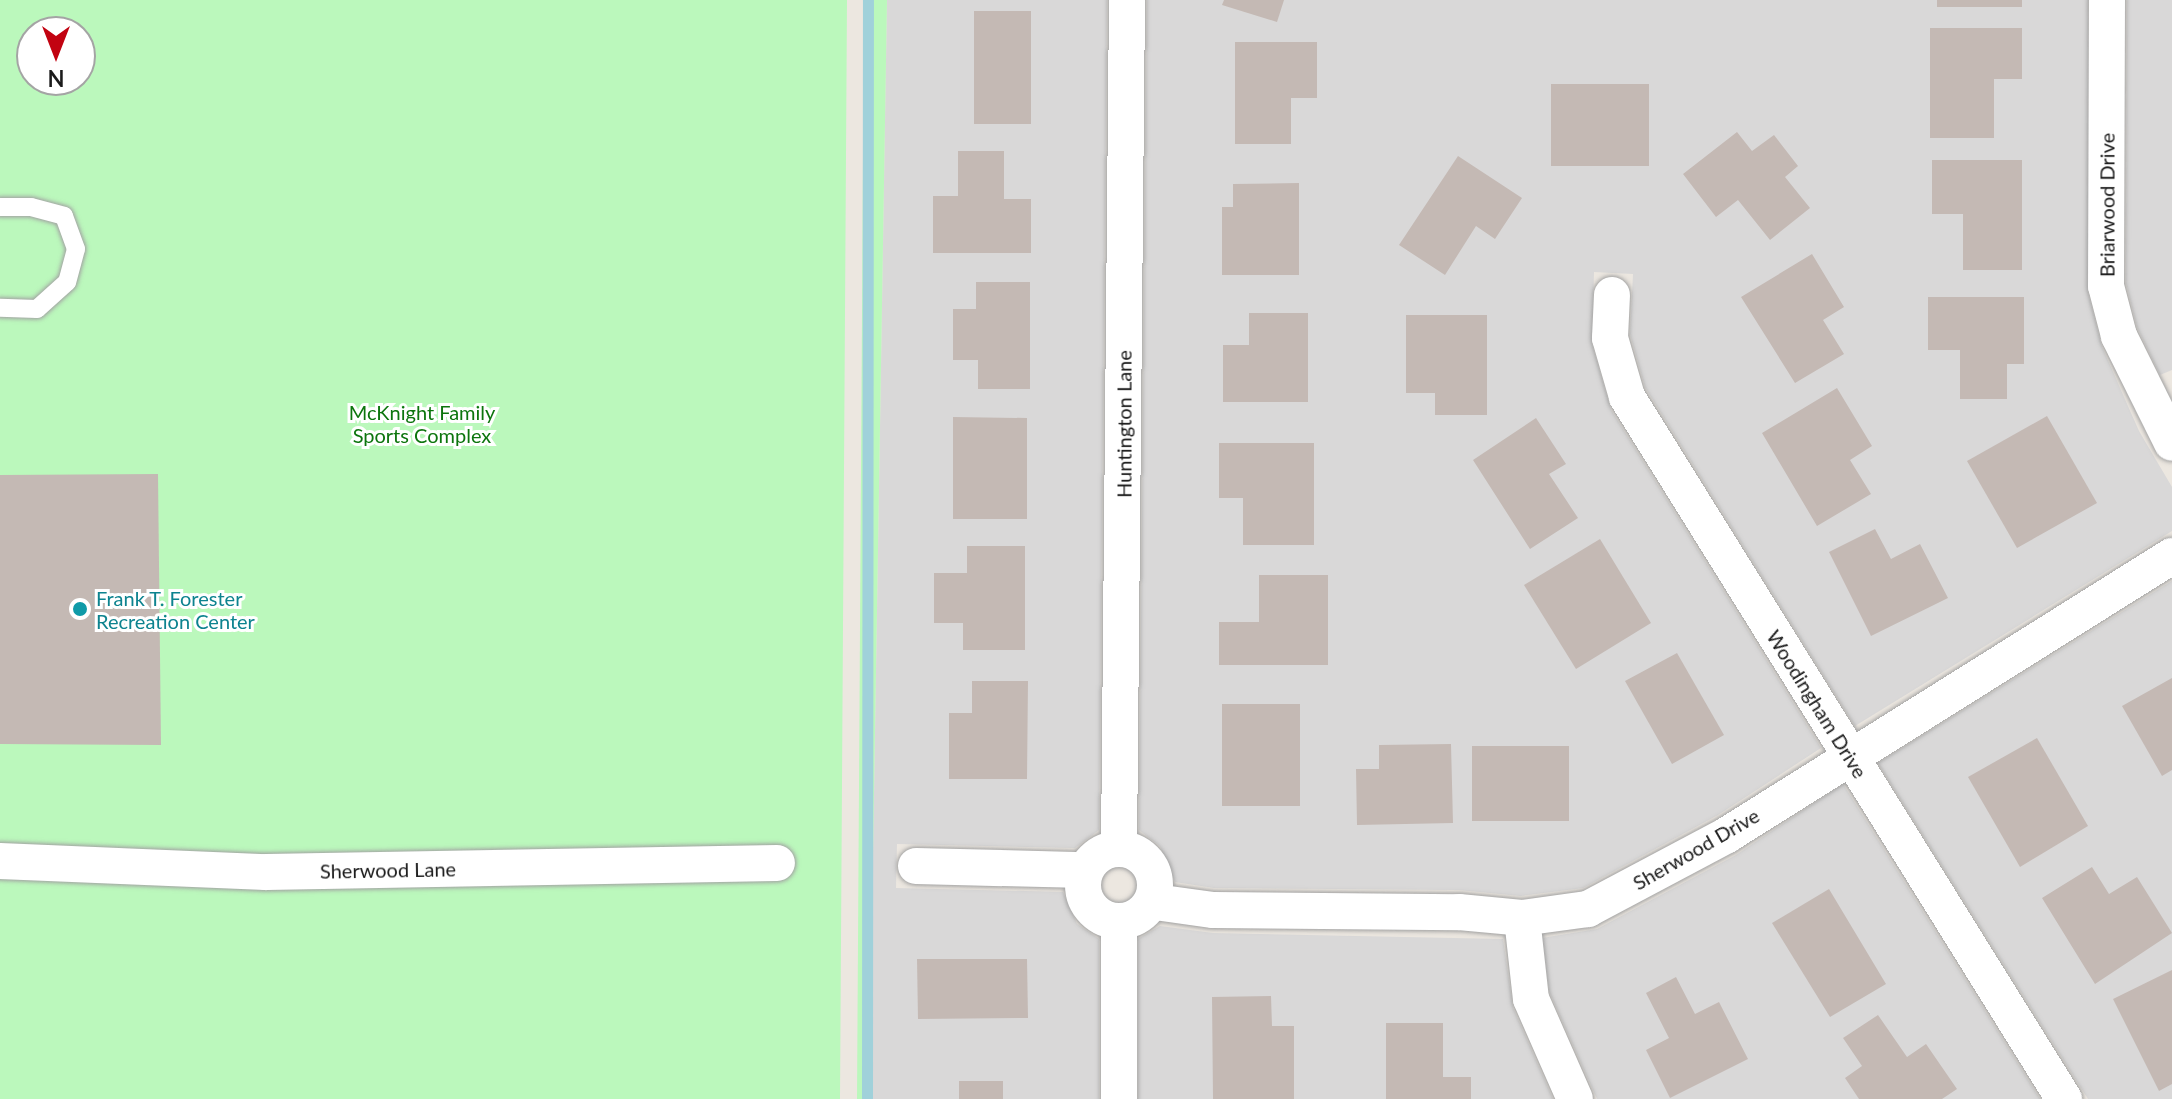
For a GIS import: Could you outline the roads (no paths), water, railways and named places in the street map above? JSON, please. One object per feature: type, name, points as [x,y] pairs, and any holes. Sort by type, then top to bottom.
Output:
[{"type":"street","name":"Huntington Lane","points":[[1119,848],[1127,0]]},
{"type":"street","name":"Briarwood Drive","points":[[2107,0],[2106,286],[2119,336],[2161,398],[2172,443]]},
{"type":"street","name":"Woodingham Drive","points":[[1612,295],[1610,338],[1627,397],[2064,1099]]},
{"type":"street","name":"Sherwood Drive","points":[[1155,902],[1213,910],[1459,912],[1522,918],[1588,909],[1727,835],[1849,755],[2172,556]]},
{"type":"street","points":[[1119,848],[1145,859],[1152,871],[1155,902],[1133,918],[1119,921],[1093,910],[1082,884],[1085,870],[1105,851],[1119,848]]},
{"type":"street","name":"Sherwood Lane","points":[[0,861],[266,872],[777,863]]},
{"type":"street","points":[[916,866],[1085,870]]},
{"type":"street","points":[[1522,918],[1531,999],[1575,1099]]},
{"type":"street","points":[[1119,921],[1119,1099]]},
{"type":"lane","points":[[0,207],[31,207],[64,216],[76,249],[67,282],[37,309],[0,308]]},
{"type":"waterway","points":[[867,1099],[868,0]]},
{"type":"place","name":"Frank T. Forester Recreation Center","points":[[80,609]]},
{"type":"park label","name":"McKnight Family Sports Complex","points":[[422,424]]}]
